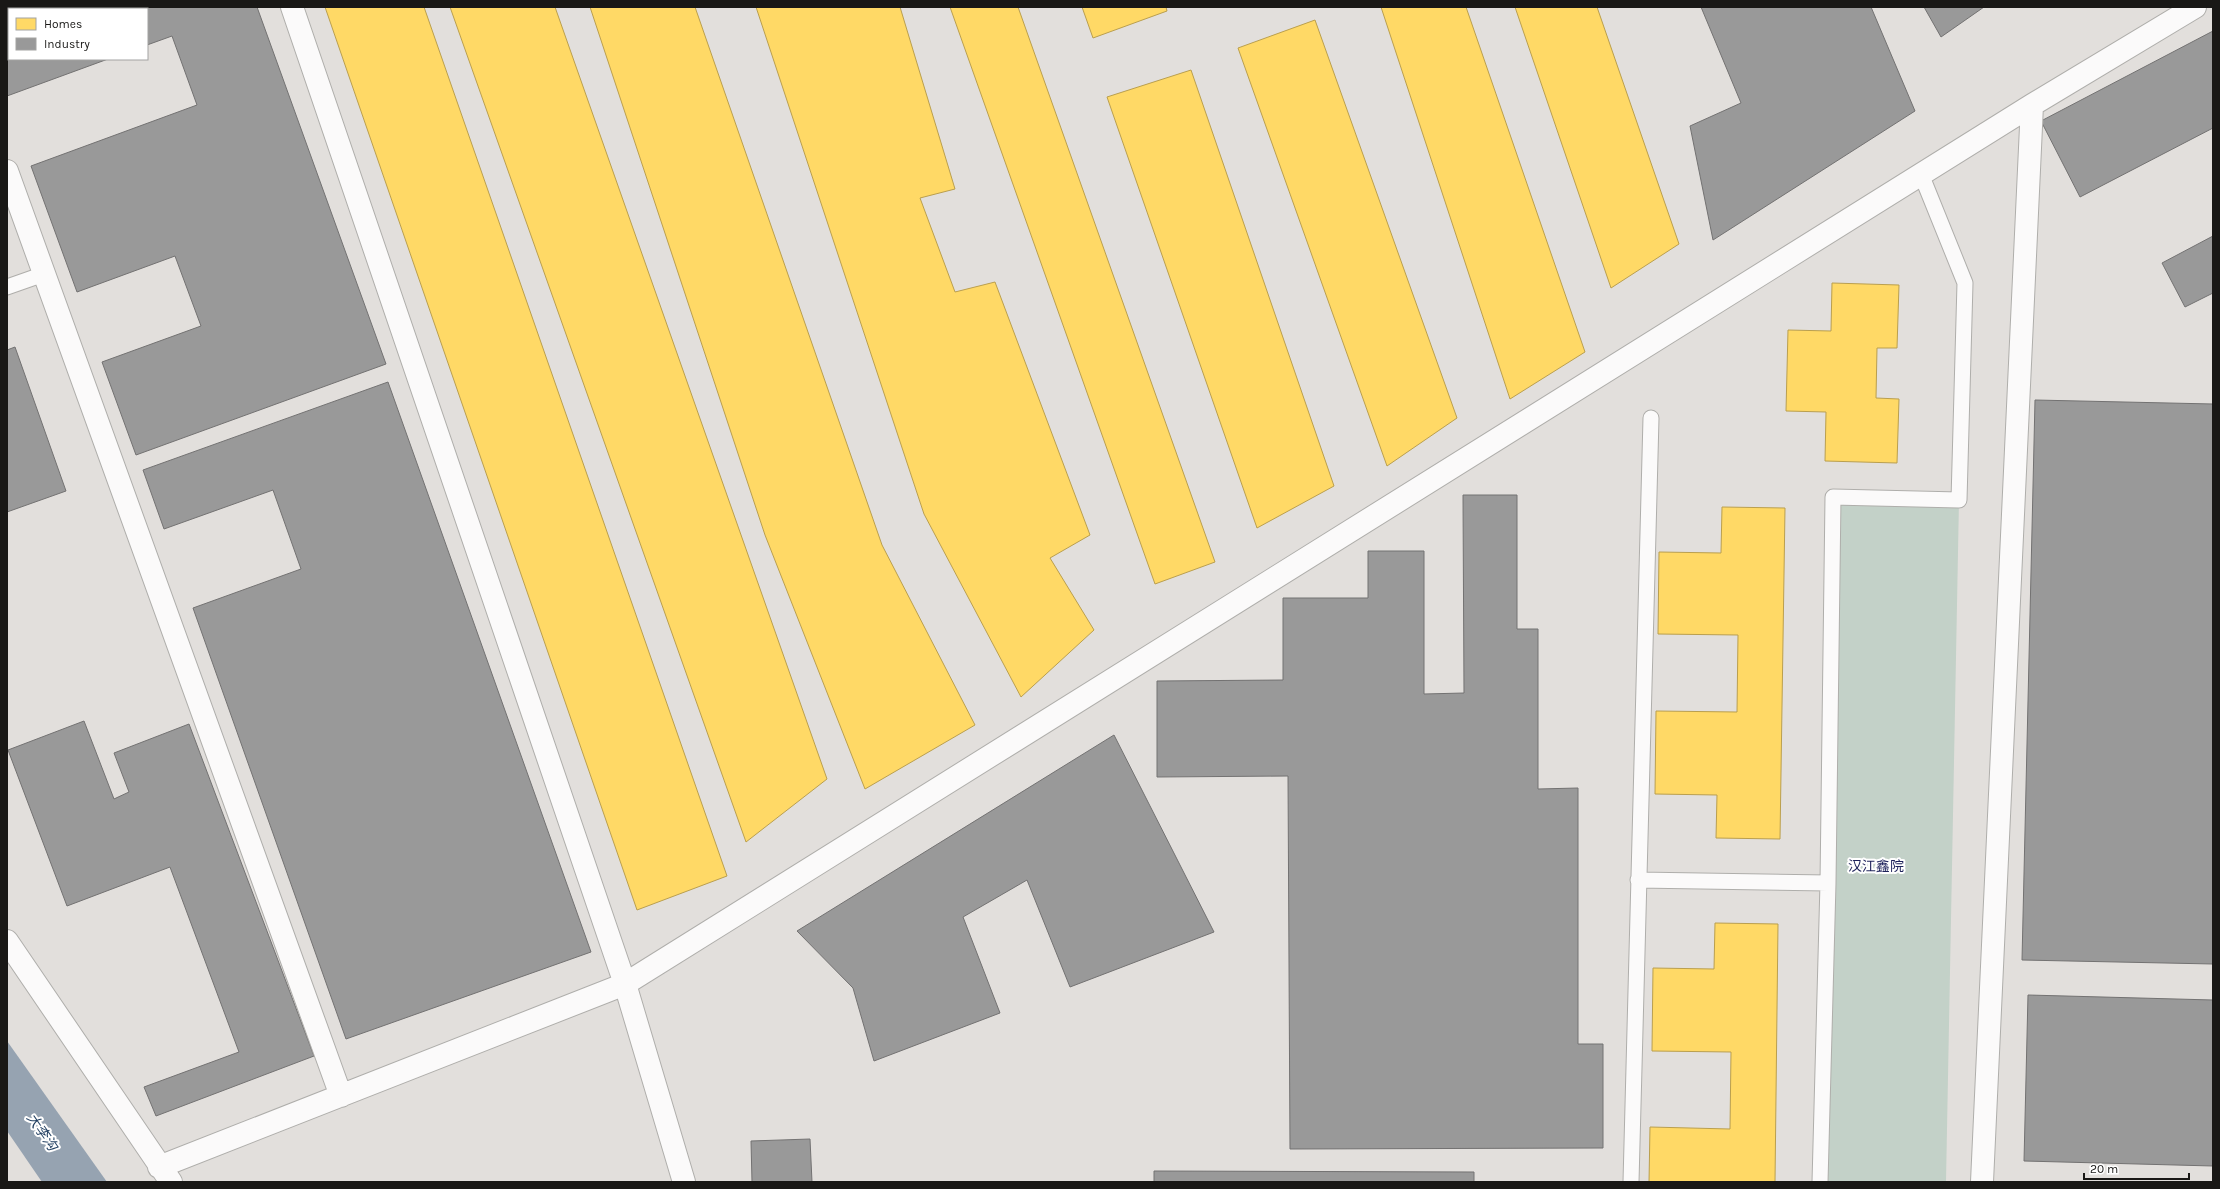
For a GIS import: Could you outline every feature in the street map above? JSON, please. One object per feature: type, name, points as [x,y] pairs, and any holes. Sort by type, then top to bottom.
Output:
[{"type":"street","points":[[292,7],[624,984],[684,1182]]},
{"type":"street","points":[[7,942],[165,1175],[340,1096],[624,984],[1921,174],[2195,7]]},
{"type":"street","points":[[1982,1182],[2032,105]]},
{"type":"street","points":[[7,170],[340,1096]]},
{"type":"lane","points":[[1820,1182],[1828,883],[1833,497],[1958,500],[1965,283],[1921,174]]},
{"type":"lane","points":[[7,287],[44,274]]},
{"type":"lane","points":[[1630,1182],[1651,418]]},
{"type":"lane","points":[[1638,880],[1828,883]]},
{"type":"shaded area","points":[[1833,497],[1959,500],[1946,1182],[1820,1182]]},
{"type":"water","name":"大李沟","points":[[7,1041],[107,1182],[42,1182],[7,1131]]},
{"type":"building: Homes","points":[[325,7],[424,7],[727,876],[637,910]]},
{"type":"building: Homes","points":[[450,7],[555,7],[827,779],[746,842]]},
{"type":"building: Homes","points":[[590,7],[695,7],[882,545],[975,725],[865,789],[765,535]]},
{"type":"building: Homes","points":[[756,7],[900,7],[955,189],[920,198],[955,292],[995,282],[1090,535],[1050,558],[1094,630],[1021,697],[924,514]]},
{"type":"building: Homes","points":[[950,7],[1018,7],[1215,562],[1155,584]]},
{"type":"building: Homes","points":[[1082,7],[1166,7],[1167,11],[1093,38]]},
{"type":"building: Homes","points":[[1381,7],[1466,7],[1585,352],[1510,399]]},
{"type":"building: Homes","points":[[1515,7],[1597,7],[1679,244],[1611,288]]},
{"type":"building: Homes","points":[[1315,20],[1457,418],[1387,466],[1238,48]]},
{"type":"building: Homes","points":[[1191,70],[1334,486],[1257,528],[1107,97]]},
{"type":"building: Homes","points":[[1832,283],[1899,285],[1897,348],[1877,348],[1876,398],[1899,399],[1897,463],[1825,461],[1826,412],[1786,411],[1788,330],[1831,331]]},
{"type":"building: Homes","points":[[1722,507],[1785,508],[1780,839],[1716,838],[1717,795],[1655,794],[1656,711],[1737,712],[1738,635],[1658,634],[1659,552],[1721,553]]},
{"type":"building: Homes","points":[[1715,923],[1778,924],[1775,1182],[1649,1182],[1650,1127],[1730,1129],[1731,1052],[1652,1051],[1653,968],[1714,969]]},
{"type":"building: Industry","points":[[7,7],[257,7],[386,364],[136,455],[102,362],[201,326],[175,256],[77,292],[31,166],[197,105],[172,36],[148,45],[148,8],[8,8],[8,60],[105,60],[7,96]]},
{"type":"building: Industry","points":[[1701,7],[1871,7],[1915,111],[1713,240],[1690,126],[1741,103]]},
{"type":"building: Industry","points":[[1924,7],[1984,7],[1941,37]]},
{"type":"building: Industry","points":[[2213,31],[2213,128],[2080,197],[2041,121]]},
{"type":"building: Industry","points":[[2213,236],[2213,293],[2185,307],[2162,263]]},
{"type":"building: Industry","points":[[15,347],[66,491],[7,512],[7,350]]},
{"type":"building: Industry","points":[[388,382],[591,952],[346,1039],[193,608],[301,569],[273,490],[164,529],[143,470]]},
{"type":"building: Industry","points":[[2035,400],[2213,404],[2213,964],[2022,960]]},
{"type":"building: Industry","points":[[1463,495],[1517,495],[1517,629],[1538,629],[1538,789],[1578,788],[1578,1044],[1603,1044],[1603,1148],[1290,1149],[1288,776],[1157,777],[1157,681],[1283,680],[1283,598],[1368,598],[1368,551],[1424,551],[1424,694],[1464,693]]},
{"type":"building: Industry","points":[[84,721],[114,799],[129,792],[114,753],[189,724],[314,1056],[156,1116],[144,1087],[239,1052],[170,867],[67,906],[8,750]]},
{"type":"building: Industry","points":[[1114,735],[1214,932],[1070,987],[1027,880],[963,917],[1000,1013],[874,1061],[853,988],[797,931]]},
{"type":"building: Industry","points":[[2028,995],[2213,1000],[2213,1166],[2024,1161]]},
{"type":"building: Industry","points":[[810,1139],[812,1182],[752,1182],[751,1141]]},
{"type":"building: Industry","points":[[1154,1171],[1474,1172],[1474,1182],[1154,1182]]},
{"type":"district","name":"汉江鑫院","points":[[1876,866]]}]
